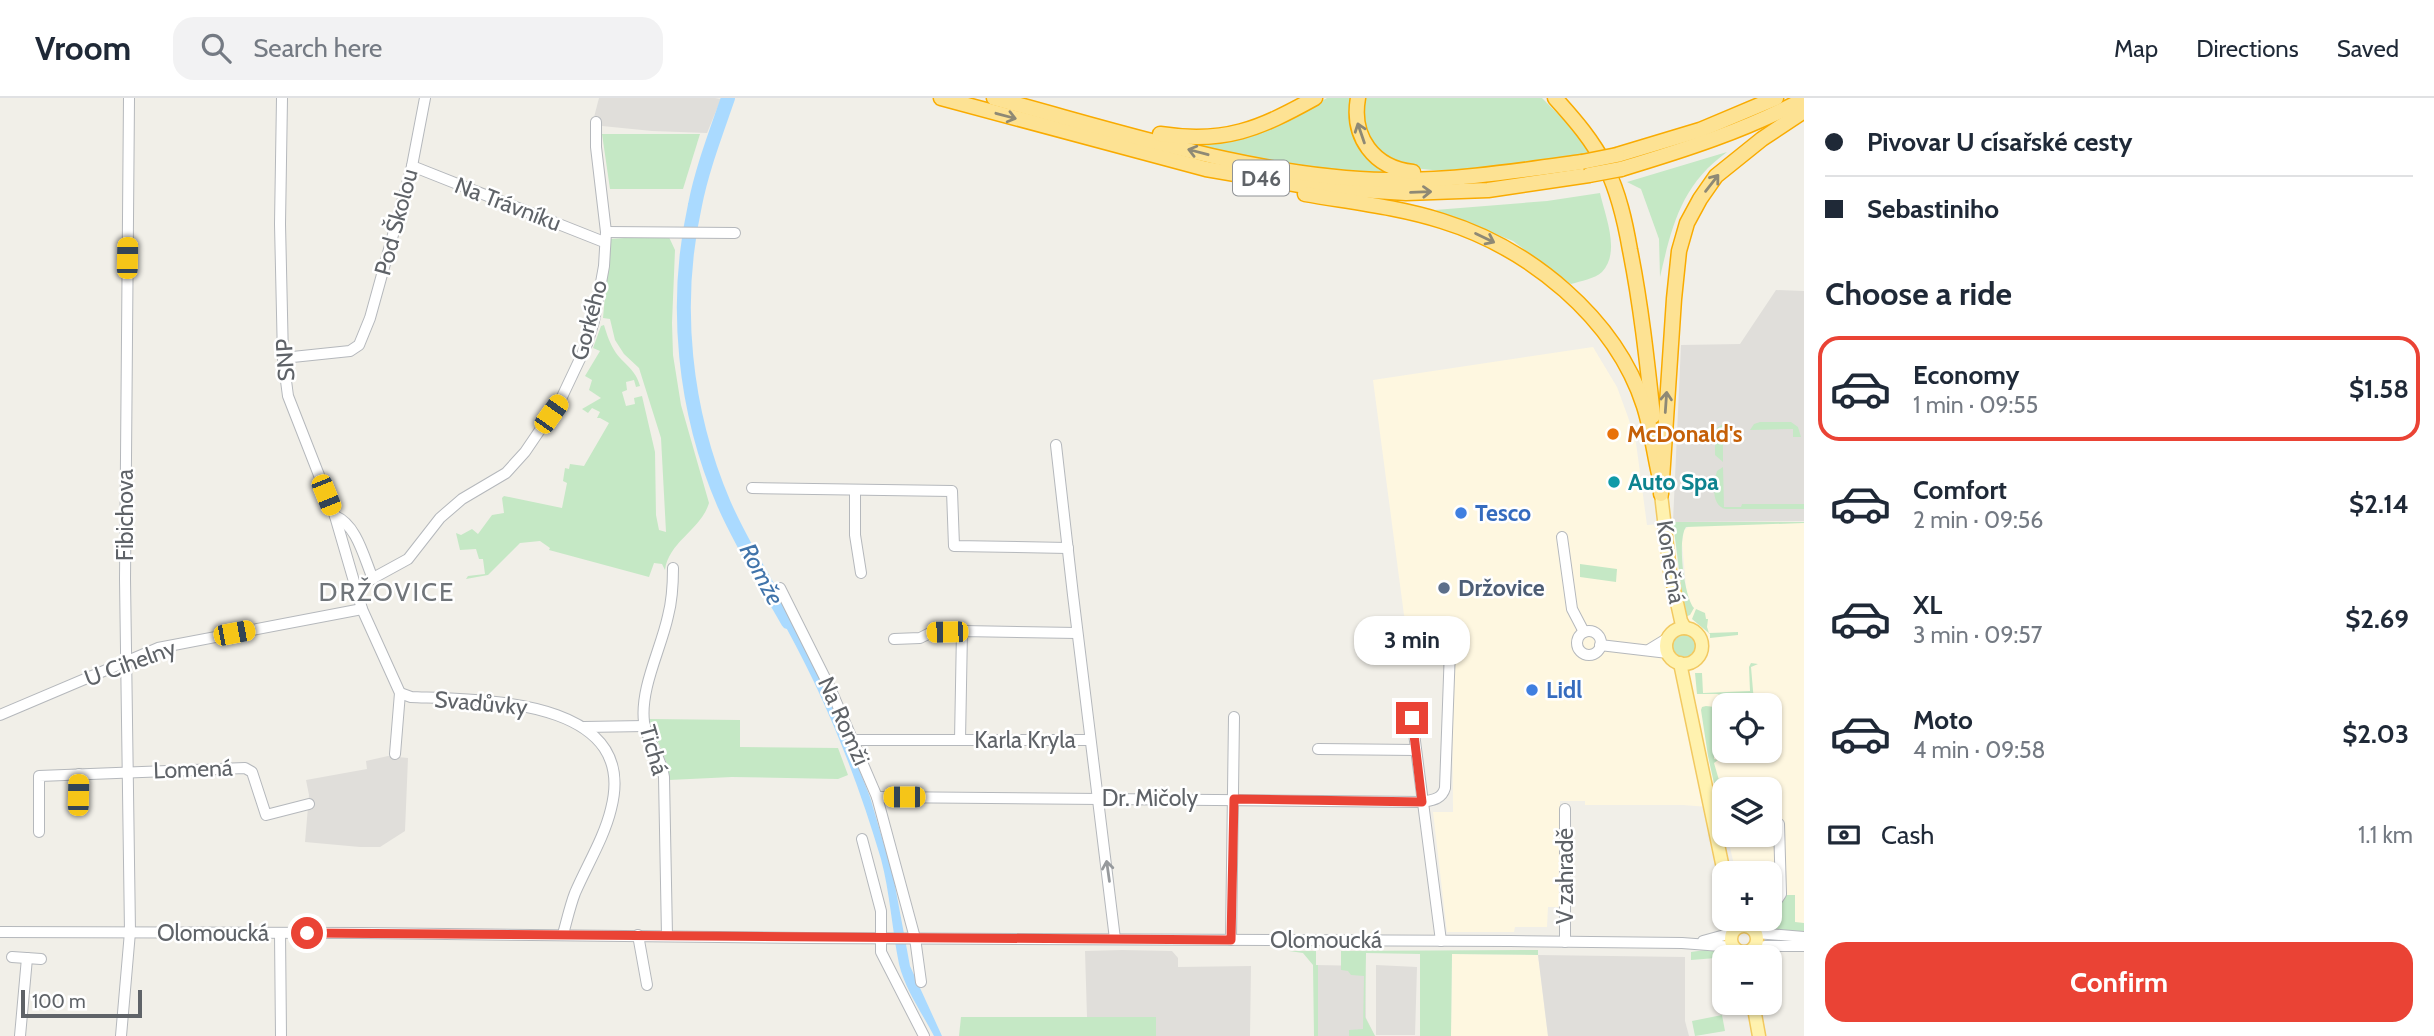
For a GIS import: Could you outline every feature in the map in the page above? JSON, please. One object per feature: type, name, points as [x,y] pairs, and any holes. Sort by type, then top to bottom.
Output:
[{"type":"highway","name":"D46","points":[[941,98],[1206,169],[1311,187],[1406,193],[1488,190],[1705,142],[1750,125],[1804,99]]},
{"type":"highway","name":"D46","points":[[994,98],[1208,155],[1317,175],[1387,180],[1586,169]]},
{"type":"highway","points":[[1094,124],[1180,137],[1219,136],[1270,122],[1315,98]]},
{"type":"highway","points":[[1358,98],[1356,115],[1361,138],[1370,152],[1385,164],[1400,171],[1460,177]]},
{"type":"highway","points":[[1555,98],[1593,144],[1610,176],[1622,208],[1637,283],[1661,494]]},
{"type":"highway","name":"D46","points":[[1619,162],[1776,98]]},
{"type":"highway","points":[[1661,494],[1674,299],[1679,251],[1687,223],[1716,176],[1735,159],[1804,111]]},
{"type":"highway","points":[[1206,169],[1299,193],[1400,210],[1440,220],[1483,237],[1537,269],[1582,307],[1617,352],[1644,406],[1659,474]]},
{"type":"main road","name":"Konečná","points":[[1661,494],[1676,633],[1668,653]]},
{"type":"main road","name":"Konečná","points":[[1676,633],[1695,631],[1702,644],[1699,657],[1686,663],[1696,740],[1723,861]]},
{"type":"main road","points":[[1668,653],[1686,663]]},
{"type":"main road","points":[[1735,945],[1731,942],[1741,931]]},
{"type":"main road","points":[[1755,1015],[1759,1036]]},
{"type":"street","name":"Fibichova","points":[[121,1036],[130,932],[125,579],[129,98]]},
{"type":"street","name":"SNP","points":[[282,98],[280,224],[283,358],[288,397],[335,516],[362,609]]},
{"type":"street","name":"Pod Školou","points":[[283,358],[350,351],[359,345],[370,318],[412,166],[425,98]]},
{"type":"street","name":"Gorkého","points":[[355,588],[408,559],[440,518],[462,499],[506,473],[525,452],[561,399],[577,368],[594,321],[604,266],[605,237],[596,122]]},
{"type":"street","name":"Na Trávníku","points":[[412,166],[605,237]]},
{"type":"street","points":[[605,237],[735,233]]},
{"type":"street","points":[[1056,445],[1115,939]]},
{"type":"street","points":[[752,488],[952,491],[954,547],[1068,548]]},
{"type":"street","points":[[855,490],[855,535],[861,573]]},
{"type":"street","points":[[335,516],[343,519],[352,531],[373,579]]},
{"type":"street","points":[[1562,537],[1572,609],[1584,632]]},
{"type":"street","name":"Tichá","points":[[667,936],[664,777],[660,758],[645,726],[646,697],[669,615],[673,568]]},
{"type":"street","name":"Na Romži","points":[[780,588],[853,740],[877,797],[915,938],[921,982]]},
{"type":"street","name":"U Cihelny","points":[[0,715],[158,648],[362,609]]},
{"type":"street","points":[[362,609],[400,693],[395,754]]},
{"type":"street","points":[[894,639],[920,638],[932,632],[962,631],[1077,633]]},
{"type":"street","name":"Karla Kryla","points":[[960,740],[962,631]]},
{"type":"street","points":[[1584,632],[1595,632],[1600,638],[1600,645],[1593,654],[1583,653],[1577,644],[1578,637],[1584,632]]},
{"type":"street","name":"Konečná","points":[[1650,649],[1676,633]]},
{"type":"street","points":[[1600,645],[1668,653]]},
{"type":"street","points":[[1422,802],[1439,797],[1445,788],[1450,649]]},
{"type":"street","name":"Svadůvky","points":[[400,693],[411,697],[515,703],[542,709],[584,727],[610,760],[615,776],[615,790],[609,817],[573,900],[563,934]]},
{"type":"street","points":[[1231,940],[1234,717]]},
{"type":"street","points":[[1412,718],[1441,941]]},
{"type":"street","points":[[584,727],[645,726]]},
{"type":"street","name":"Karla Kryla","points":[[853,740],[1090,740]]},
{"type":"street","points":[[1318,749],[1416,750]]},
{"type":"street","name":"Lomená","points":[[128,771],[246,768],[252,772],[266,815],[309,804]]},
{"type":"street","points":[[39,832],[39,776],[128,771]]},
{"type":"street","points":[[78,795],[79,774]]},
{"type":"street","name":"Dr. Mičoly","points":[[877,797],[1422,802]]},
{"type":"street","name":"V zahradě","points":[[1565,809],[1565,942]]},
{"type":"street","points":[[862,839],[881,911],[884,958],[924,1036]]},
{"type":"street","name":"Olomoucká","points":[[0,932],[1682,943],[1703,941],[1731,931]]},
{"type":"street","name":"Olomoucká","points":[[1772,931],[1804,937]]},
{"type":"street","points":[[280,933],[281,1036]]},
{"type":"street","points":[[638,935],[647,985]]},
{"type":"street","name":"Olomoucká","points":[[1682,943],[1712,947]]},
{"type":"street","name":"Olomoucká","points":[[1782,946],[1804,946]]},
{"type":"street","points":[[12,957],[41,960]]},
{"type":"street","points":[[20,1036],[27,958]]},
{"type":"shaded area","points":[[599,98],[721,99],[707,133],[592,125]]},
{"type":"shaded area","points":[[1776,290],[1804,291],[1804,521],[1673,522],[1681,345],[1740,344]]},
{"type":"shaded area","points":[[1593,347],[1617,387],[1636,443],[1647,525],[1673,523],[1682,601],[1694,609],[1687,597],[1682,543],[1684,530],[1691,525],[1724,524],[1678,523],[1804,521],[1733,523],[1804,523],[1804,929],[1782,923],[1782,861],[1733,861],[1730,847],[1782,847],[1782,777],[1712,777],[1712,807],[1585,805],[1585,801],[1560,801],[1560,907],[1548,907],[1547,927],[1515,927],[1514,932],[1447,932],[1433,812],[1453,812],[1452,657],[1418,649],[1404,615],[1373,380]]},
{"type":"shaded area","points":[[388,756],[408,758],[405,831],[380,847],[305,842],[309,795],[306,780],[367,769],[366,761]]},
{"type":"shaded area","points":[[1085,951],[1172,951],[1178,958],[1178,967],[1251,966],[1250,1036],[1156,1036],[1155,1017],[1087,1017]]},
{"type":"shaded area","points":[[1452,954],[1538,955],[1548,1036],[1451,1036]]},
{"type":"shaded area","points":[[1538,955],[1685,957],[1685,1021],[1689,1036],[1548,1036]]},
{"type":"shaded area","points":[[1316,965],[1365,966],[1366,1018],[1375,1036],[1316,1036]]},
{"type":"shaded area","points":[[1376,965],[1417,967],[1415,1035],[1376,1035]]},
{"type":"green space","points":[[1327,98],[1353,98],[1352,127],[1392,174],[1298,166],[1196,145],[1233,139],[1264,129]]},
{"type":"green space","points":[[1364,98],[1542,98],[1564,120],[1590,153],[1484,170],[1454,171],[1402,165],[1378,151],[1369,137]]},
{"type":"green space","points":[[602,134],[700,134],[683,189],[610,189]]},
{"type":"green space","points":[[1727,152],[1711,165],[1689,193],[1674,224],[1660,277],[1659,239],[1641,189],[1627,182]]},
{"type":"green space","points":[[1600,193],[1610,234],[1608,264],[1595,276],[1571,284],[1513,241],[1435,210],[1547,201]]},
{"type":"green space","points":[[668,235],[675,250],[673,355],[681,405],[709,503],[705,512],[672,551],[665,570],[662,564],[654,563],[649,577],[549,550],[550,548],[540,541],[520,543],[488,575],[466,579],[468,576],[485,574],[483,559],[479,559],[476,549],[460,550],[456,533],[461,535],[472,529],[478,534],[492,515],[504,513],[504,496],[562,508],[567,483],[563,481],[565,468],[569,469],[570,464],[584,466],[609,423],[597,418],[600,412],[592,408],[588,413],[582,409],[601,398],[589,390],[592,380],[585,376],[600,351],[593,348],[601,326],[604,325],[614,350],[633,372],[640,386],[636,387],[634,380],[626,382],[627,390],[622,392],[626,406],[635,404],[634,398],[642,396],[655,452],[656,515],[659,530],[666,532],[661,438],[639,368],[624,354],[615,340],[610,319],[603,318],[610,239]]},
{"type":"green space","points":[[1791,422],[1798,427],[1801,437],[1793,437],[1793,429],[1750,430],[1754,424]]},
{"type":"green space","points":[[1723,424],[1727,426],[1730,435],[1723,435],[1723,462],[1715,455],[1715,436],[1717,428]]},
{"type":"green space","points":[[1723,467],[1724,507],[1741,507],[1742,504],[1804,504],[1804,509],[1721,507],[1714,488],[1717,471]]},
{"type":"green space","points":[[1673,522],[1804,523],[1686,527],[1682,543],[1683,568],[1687,592],[1694,608],[1690,615],[1685,617]]},
{"type":"green space","points":[[1580,564],[1617,569],[1616,582],[1580,577]]},
{"type":"green space","points":[[1696,609],[1705,613],[1709,633],[1738,632],[1738,635],[1710,638],[1710,634],[1692,619]]},
{"type":"green space","points":[[1684,635],[1692,638],[1695,646],[1692,654],[1684,657],[1676,654],[1673,646],[1676,638]]},
{"type":"green space","points":[[1751,663],[1758,664],[1751,667],[1753,693],[1697,694],[1695,673],[1702,673],[1703,693],[1750,691]]},
{"type":"green space","points":[[1702,707],[1712,707],[1712,763],[1718,777],[1713,777]]},
{"type":"green space","points":[[649,719],[740,720],[740,747],[838,748],[848,775],[838,779],[732,777],[669,780],[667,764]]},
{"type":"green space","points":[[1795,895],[1795,922],[1804,923],[1804,934],[1776,931],[1782,931],[1782,897]]},
{"type":"green space","points":[[1712,949],[1712,958],[1691,960],[1691,952]]},
{"type":"green space","points":[[1538,950],[1538,955],[1452,954],[1451,1036],[1420,1036],[1420,954],[1366,953],[1365,1017],[1375,1036],[1349,1036],[1349,1030],[1363,1029],[1364,976],[1351,975],[1348,971],[1341,970],[1341,951]]},
{"type":"green space","points":[[1289,951],[1316,951],[1318,1036],[1314,1036],[1313,965],[1303,953]]},
{"type":"green space","points":[[1722,1015],[1725,1031],[1695,1036],[1692,1021]]},
{"type":"green space","points":[[961,1017],[1156,1017],[1156,1036],[959,1036]]},
{"type":"water","points":[[783,604],[837,712],[870,797],[893,875],[910,966],[942,1036],[934,1036],[902,973],[884,872],[871,826],[822,699],[775,608]]},
{"type":"waterway","name":"Romže","points":[[728,98],[701,178],[688,242],[684,319],[686,357],[691,395],[710,469],[738,534],[788,622]]},
{"type":"place","name":"McDonald's","points":[[1613,434]]},
{"type":"place","name":"Auto Spa","points":[[1614,482]]},
{"type":"place","name":"Tesco","points":[[1461,513]]},
{"type":"place","name":"Držovice","points":[[1444,588]]},
{"type":"place","name":"Lidl","points":[[1532,690]]},
{"type":"district","name":"DRŽOVICE","points":[[387,592]]},
{"type":"route","points":[[307,933],[1231,940],[1234,799],[1422,802],[1412,718]]}]
